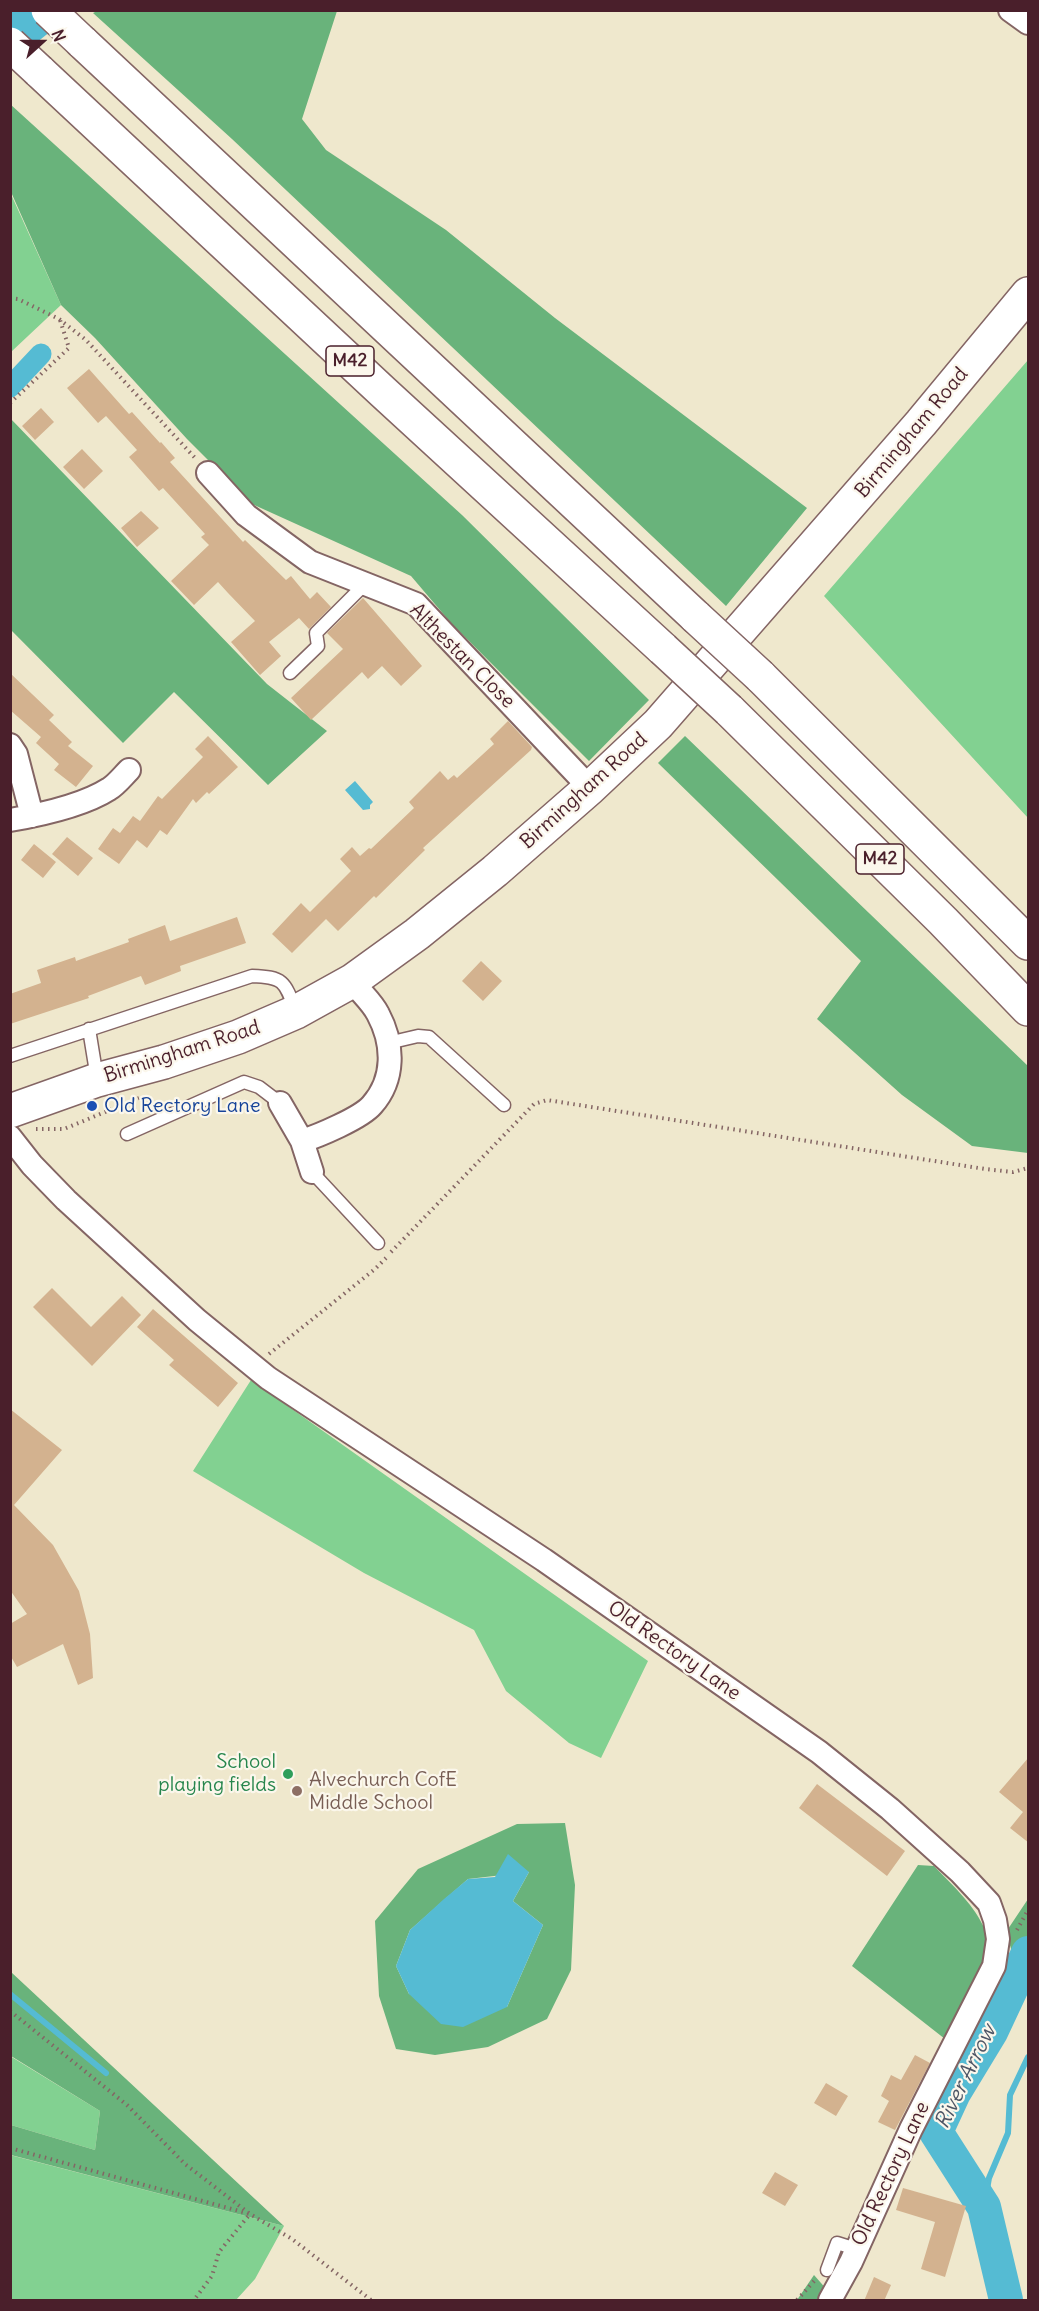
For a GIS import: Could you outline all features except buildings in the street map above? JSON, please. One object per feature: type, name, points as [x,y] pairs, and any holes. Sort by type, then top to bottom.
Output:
[{"type":"main road","name":"M42","points":[[48,10],[760,676],[1029,943]]},
{"type":"main road","name":"M42","points":[[10,44],[383,393],[729,710],[1029,1009]]},
{"type":"main road","name":"Birmingham Road","points":[[16,1125],[97,1080],[164,1062],[238,1037],[296,1012],[352,981],[435,920],[590,788],[665,716],[921,423],[1029,294]]},
{"type":"street","points":[[1010,10],[1029,22]]},
{"type":"street","name":"Althestan Close","points":[[208,473],[219,499],[246,515],[310,562],[416,604],[590,788]]},
{"type":"street","points":[[10,745],[16,754],[21,818],[75,803],[109,789],[129,770]]},
{"type":"street","points":[[302,1141],[322,1135],[371,1106],[387,1080],[391,1052],[378,1013],[352,981]]},
{"type":"street","points":[[280,1103],[302,1141],[312,1172]]},
{"type":"street","name":"Old Rectory Lane","points":[[16,1125],[32,1165],[66,1200],[197,1320],[268,1378],[544,1560],[819,1752],[890,1809],[960,1872],[989,1903],[998,1939],[994,1966],[911,2129],[830,2301]]},
{"type":"lane","points":[[290,673],[318,646],[316,633],[366,584]]},
{"type":"lane","points":[[10,1056],[252,976],[272,977],[287,986],[296,1012]]},
{"type":"lane","points":[[89,1029],[97,1080]]},
{"type":"lane","points":[[388,1043],[418,1036],[429,1037],[504,1105]]},
{"type":"lane","points":[[127,1134],[244,1082],[259,1087],[280,1103]]},
{"type":"lane","points":[[312,1172],[378,1243]]},
{"type":"lane","points":[[827,2270],[837,2242],[856,2249]]},
{"type":"path","points":[[10,298],[18,299],[59,319],[86,340],[208,473]]},
{"type":"path","points":[[10,403],[69,348],[59,319]]},
{"type":"path","points":[[16,1125],[41,1131],[64,1129],[136,1099]]},
{"type":"path","points":[[242,1357],[269,1354],[375,1269],[534,1104],[547,1100],[985,1169],[1013,1172],[1029,1168]]},
{"type":"path","points":[[10,2011],[128,2105],[185,2164],[250,2214],[292,2239],[371,2301]]},
{"type":"path","points":[[10,2148],[250,2214]]},
{"type":"path","points":[[194,2301],[212,2276],[219,2252],[250,2214]]},
{"type":"path","points":[[797,2301],[827,2270]]},
{"type":"green space","points":[[99,10],[337,11],[302,119],[326,150],[446,230],[555,318],[807,508],[726,606],[232,139],[93,13]]},
{"type":"green space","points":[[10,104],[462,515],[649,700],[589,761],[451,623],[411,576],[252,504],[187,439],[95,338],[61,305],[11,192]]},
{"type":"green space","points":[[10,192],[61,305],[11,352],[10,352]]},
{"type":"green space","points":[[1028,360],[1028,818],[824,596]]},
{"type":"green space","points":[[10,418],[267,684],[327,731],[268,785],[174,692],[123,743],[11,630]]},
{"type":"green space","points":[[685,736],[1028,1066],[1028,1153],[972,1146],[902,1095],[817,1019],[861,961],[658,763]]},
{"type":"green space","points":[[251,1380],[648,1661],[601,1758],[569,1743],[506,1691],[474,1630],[364,1573],[193,1471]]},
{"type":"green space","points":[[565,1823],[575,1885],[571,1970],[547,2019],[488,2047],[435,2055],[396,2049],[379,1996],[375,1921],[418,1869],[517,1824]],"holes":[[[529,1872],[513,1901],[543,1925],[507,2007],[409,1994],[396,1966],[410,1930],[468,1879]]]},
{"type":"green space","points":[[918,1865],[934,1866],[970,1905],[986,1932],[985,1955],[980,1970],[945,2039],[852,1966]]},
{"type":"green space","points":[[1028,1899],[1028,1954],[1015,1962],[1006,1932]]},
{"type":"green space","points":[[10,1972],[284,2226],[11,2155],[11,2125],[95,2150],[100,2111],[11,2056]]},
{"type":"green space","points":[[10,2056],[100,2111],[95,2150],[11,2125]]},
{"type":"green space","points":[[10,2155],[284,2226],[255,2279],[236,2300],[11,2300]]},
{"type":"green space","points":[[814,2275],[828,2291],[823,2300],[797,2300]]},
{"type":"water","points":[[14,10],[76,11],[11,63],[10,13]]},
{"type":"water","points":[[355,781],[373,802],[370,809],[363,810],[345,790]]},
{"type":"water","points":[[508,1854],[529,1872],[513,1901],[543,1925],[507,2007],[463,2027],[441,2024],[409,1994],[396,1966],[410,1930],[468,1879],[495,1877]]},
{"type":"waterway","points":[[10,387],[41,354]]},
{"type":"waterway","name":"River Arrow","points":[[1006,2300],[984,2207],[936,2132],[954,2093],[991,2032],[1028,1953]]},
{"type":"waterway","points":[[10,1994],[106,2073]]},
{"type":"waterway","points":[[984,2207],[989,2178],[1008,2133],[1010,2095],[1028,2057]]},
{"type":"place","name":"Old Rectory Lane","points":[[92,1106]]},
{"type":"place","name":"School playing fields","points":[[288,1774]]},
{"type":"place","name":"Alvechurch CofE Middle School","points":[[297,1791]]}]
